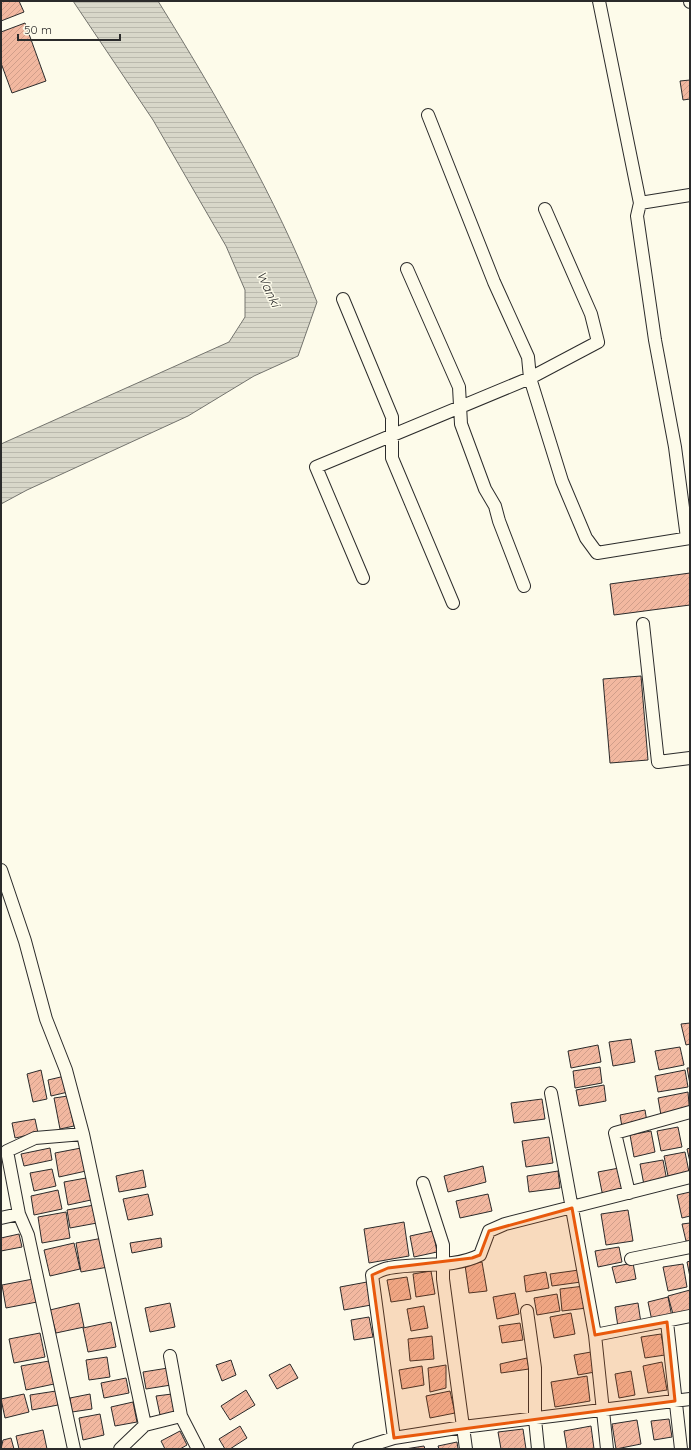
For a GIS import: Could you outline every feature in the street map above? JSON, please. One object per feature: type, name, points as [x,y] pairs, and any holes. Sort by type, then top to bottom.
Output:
[{"type":"street","points":[[428,115],[494,282],[528,357],[530,378],[562,481],[586,538],[597,553],[689,538],[675,447],[652,325],[637,216],[640,202],[599,1]]},
{"type":"street","points":[[640,202],[690,195]]},
{"type":"street","points":[[363,578],[316,467],[530,378],[598,342],[591,314],[545,209]]},
{"type":"street","points":[[407,269],[459,387],[461,424],[485,489],[495,506],[498,521],[524,586]]},
{"type":"street","points":[[343,298],[392,417],[392,458],[454,603]]},
{"type":"street","points":[[644,624],[658,762],[690,758]]},
{"type":"street","points":[[1,870],[25,940],[46,1019],[66,1070],[83,1134],[145,1425]]},
{"type":"street","points":[[551,1093],[595,1335],[601,1410],[607,1449]]},
{"type":"street","points":[[629,1193],[615,1133],[690,1112]]},
{"type":"street","points":[[74,1449],[28,1235],[19,1214],[7,1150],[35,1138],[83,1134]]},
{"type":"street","points":[[394,1438],[372,1275],[388,1268],[443,1263],[472,1258],[480,1255],[489,1231],[506,1224],[690,1177]]},
{"type":"street","points":[[423,1183],[443,1245],[443,1279],[466,1449]]},
{"type":"street","points":[[1,1218],[19,1214]]},
{"type":"street","points":[[631,1259],[690,1247]]},
{"type":"street","points":[[527,1311],[535,1368],[535,1419],[538,1449]]},
{"type":"street","points":[[595,1335],[667,1322],[690,1316]]},
{"type":"street","points":[[667,1322],[680,1449]]},
{"type":"street","points":[[170,1356],[181,1416],[198,1449]]},
{"type":"street","points":[[358,1449],[394,1438],[463,1427],[690,1398]]},
{"type":"street","points":[[121,1449],[145,1425],[181,1416]]},
{"type":"highlighted area","points":[[572,1208],[595,1335],[667,1322],[675,1401],[394,1438],[372,1275],[388,1268],[472,1258],[480,1255],[489,1231]]},
{"type":"water","name":"Wanki","points":[[73,1],[158,1],[224,111],[244,148],[283,224],[317,302],[298,356],[254,376],[188,416],[27,490],[1,504],[1,444],[229,342],[245,317],[245,290],[226,246],[153,120]]},
{"type":"building","points":[[1,1],[19,1],[24,12],[1,21]]},
{"type":"building","points":[[25,23],[46,81],[12,93],[1,63],[1,32]]},
{"type":"building","points":[[690,80],[690,99],[683,100],[680,81]]},
{"type":"building","points":[[690,573],[690,605],[614,615],[610,584]]},
{"type":"building","points":[[641,676],[648,760],[610,763],[603,679]]},
{"type":"building","points":[[690,1023],[690,1044],[686,1045],[681,1024]]},
{"type":"building","points":[[631,1039],[635,1062],[613,1066],[609,1042]]},
{"type":"building","points":[[598,1045],[601,1062],[571,1068],[568,1051]]},
{"type":"building","points":[[680,1047],[684,1065],[659,1070],[655,1051]]},
{"type":"building","points":[[600,1067],[602,1083],[575,1088],[573,1071]]},
{"type":"building","points":[[687,1068],[690,1068],[690,1084]]},
{"type":"building","points":[[41,1070],[47,1099],[33,1102],[27,1074]]},
{"type":"building","points":[[685,1070],[688,1087],[658,1092],[655,1076]]},
{"type":"building","points":[[65,1076],[68,1092],[51,1096],[48,1080]]},
{"type":"building","points":[[604,1085],[606,1101],[579,1106],[576,1090]]},
{"type":"building","points":[[688,1092],[690,1116],[662,1121],[658,1098]]},
{"type":"building","points":[[68,1096],[74,1126],[60,1129],[54,1098]]},
{"type":"building","points":[[542,1099],[545,1119],[514,1123],[511,1103]]},
{"type":"building","points":[[645,1110],[647,1122],[622,1127],[620,1115]]},
{"type":"building","points":[[35,1119],[38,1133],[15,1138],[12,1123]]},
{"type":"building","points":[[678,1127],[682,1147],[661,1151],[657,1131]]},
{"type":"building","points":[[651,1131],[655,1152],[634,1157],[630,1135]]},
{"type":"building","points":[[549,1137],[553,1163],[526,1167],[522,1141]]},
{"type":"building","points":[[50,1148],[52,1160],[24,1166],[21,1154]]},
{"type":"building","points":[[81,1148],[86,1171],[59,1177],[55,1153]]},
{"type":"building","points":[[690,1148],[690,1162],[687,1149]]},
{"type":"building","points":[[685,1152],[689,1172],[668,1176],[664,1156]]},
{"type":"building","points":[[663,1160],[667,1181],[644,1185],[640,1164]]},
{"type":"building","points":[[483,1166],[486,1182],[448,1192],[444,1176]]},
{"type":"building","points":[[619,1168],[624,1193],[603,1197],[598,1172]]},
{"type":"building","points":[[52,1169],[56,1186],[34,1191],[30,1173]]},
{"type":"building","points":[[143,1170],[146,1187],[119,1192],[116,1176]]},
{"type":"building","points":[[558,1171],[560,1188],[529,1192],[527,1176]]},
{"type":"building","points":[[86,1178],[91,1200],[68,1205],[64,1182]]},
{"type":"building","points":[[58,1190],[62,1209],[34,1215],[31,1196]]},
{"type":"building","points":[[690,1192],[690,1216],[682,1218],[677,1195]]},
{"type":"building","points":[[148,1194],[153,1215],[128,1220],[123,1199]]},
{"type":"building","points":[[488,1194],[492,1211],[460,1218],[456,1201]]},
{"type":"building","points":[[94,1205],[97,1223],[70,1228],[67,1210]]},
{"type":"building","points":[[628,1210],[633,1241],[606,1245],[601,1214]]},
{"type":"building","points":[[66,1212],[70,1238],[42,1243],[38,1217]]},
{"type":"building","points":[[404,1222],[409,1256],[369,1263],[364,1229]]},
{"type":"building","points":[[690,1223],[690,1241],[686,1241],[682,1224]]},
{"type":"building","points":[[433,1231],[437,1252],[414,1257],[410,1236]]},
{"type":"building","points":[[19,1234],[22,1247],[1,1251],[1,1238]]},
{"type":"building","points":[[103,1238],[108,1267],[81,1272],[76,1243]]},
{"type":"building","points":[[161,1238],[162,1247],[132,1253],[130,1243]]},
{"type":"building","points":[[74,1243],[80,1269],[50,1276],[44,1250]]},
{"type":"building","points":[[619,1247],[622,1262],[598,1267],[595,1251]]},
{"type":"building","points":[[690,1261],[690,1277],[687,1262]]},
{"type":"building","points":[[482,1262],[487,1291],[469,1293],[465,1265]]},
{"type":"building","points":[[633,1263],[636,1279],[616,1283],[612,1267]]},
{"type":"building","points":[[683,1264],[687,1287],[668,1291],[663,1267]]},
{"type":"building","points":[[579,1270],[581,1282],[552,1286],[550,1274]]},
{"type":"building","points":[[431,1271],[435,1294],[416,1297],[413,1274]]},
{"type":"building","points":[[546,1272],[549,1288],[526,1292],[524,1276]]},
{"type":"building","points":[[407,1277],[411,1299],[391,1302],[387,1280]]},
{"type":"building","points":[[33,1279],[37,1302],[6,1308],[2,1285]]},
{"type":"building","points":[[367,1282],[371,1305],[344,1310],[340,1287]]},
{"type":"building","points":[[584,1286],[587,1308],[562,1311],[560,1289]]},
{"type":"building","points":[[690,1290],[690,1310],[673,1314],[668,1296]]},
{"type":"building","points":[[515,1293],[519,1314],[497,1319],[493,1297]]},
{"type":"building","points":[[557,1294],[560,1311],[537,1315],[534,1298]]},
{"type":"building","points":[[668,1297],[672,1317],[652,1321],[648,1302]]},
{"type":"building","points":[[79,1303],[84,1327],[56,1333],[50,1310]]},
{"type":"building","points":[[170,1303],[175,1327],[150,1332],[145,1308]]},
{"type":"building","points":[[638,1303],[641,1323],[618,1327],[615,1307]]},
{"type":"building","points":[[424,1306],[428,1328],[411,1331],[407,1309]]},
{"type":"building","points":[[571,1313],[575,1334],[554,1338],[550,1317]]},
{"type":"building","points":[[369,1317],[373,1337],[354,1340],[351,1320]]},
{"type":"building","points":[[111,1322],[116,1347],[88,1352],[83,1328]]},
{"type":"building","points":[[520,1323],[523,1340],[502,1343],[499,1326]]},
{"type":"building","points":[[40,1333],[45,1357],[14,1363],[9,1339]]},
{"type":"building","points":[[661,1334],[665,1355],[645,1358],[641,1337]]},
{"type":"building","points":[[432,1336],[434,1359],[410,1361],[408,1339]]},
{"type":"building","points":[[591,1352],[595,1372],[578,1375],[574,1355]]},
{"type":"building","points":[[107,1357],[110,1377],[89,1380],[86,1360]]},
{"type":"building","points":[[527,1358],[529,1369],[501,1373],[500,1364]]},
{"type":"building","points":[[231,1360],[236,1375],[222,1381],[216,1365]]},
{"type":"building","points":[[49,1361],[54,1384],[26,1390],[21,1366]]},
{"type":"building","points":[[662,1362],[667,1390],[648,1393],[643,1366]]},
{"type":"building","points":[[290,1364],[298,1378],[277,1389],[269,1375]]},
{"type":"building","points":[[446,1365],[446,1388],[430,1392],[428,1368]]},
{"type":"building","points":[[422,1366],[424,1385],[402,1389],[399,1370]]},
{"type":"building","points":[[168,1368],[171,1385],[146,1389],[143,1372]]},
{"type":"building","points":[[631,1371],[635,1395],[619,1398],[615,1374]]},
{"type":"building","points":[[587,1376],[590,1401],[555,1407],[551,1382]]},
{"type":"building","points":[[126,1378],[129,1393],[104,1398],[101,1383]]},
{"type":"building","points":[[246,1390],[255,1405],[230,1420],[221,1406]]},
{"type":"building","points":[[56,1391],[58,1405],[32,1410],[30,1395]]},
{"type":"building","points":[[450,1391],[455,1413],[430,1418],[426,1396]]},
{"type":"building","points":[[24,1394],[29,1412],[5,1418],[1,1399]]},
{"type":"building","points":[[90,1394],[92,1409],[72,1412],[70,1398]]},
{"type":"building","points":[[172,1394],[176,1413],[160,1415],[156,1396]]},
{"type":"building","points":[[133,1402],[137,1422],[115,1426],[111,1407]]},
{"type":"building","points":[[100,1414],[104,1435],[83,1440],[79,1418]]},
{"type":"building","points":[[669,1419],[672,1437],[654,1440],[651,1421]]},
{"type":"building","points":[[637,1420],[641,1444],[616,1449],[612,1424]]},
{"type":"building","points":[[240,1426],[247,1438],[230,1449],[225,1449],[219,1439]]},
{"type":"building","points":[[591,1426],[594,1449],[567,1449],[564,1431]]},
{"type":"building","points":[[523,1429],[526,1449],[501,1449],[498,1432]]},
{"type":"building","points":[[43,1430],[47,1449],[19,1449],[16,1436]]},
{"type":"building","points":[[180,1431],[187,1445],[180,1449],[165,1449],[161,1441]]},
{"type":"building","points":[[11,1438],[14,1449],[1,1449],[3,1440]]},
{"type":"building","points":[[457,1442],[458,1449],[439,1449],[438,1446]]},
{"type":"building","points":[[424,1446],[425,1449],[405,1449]]}]
